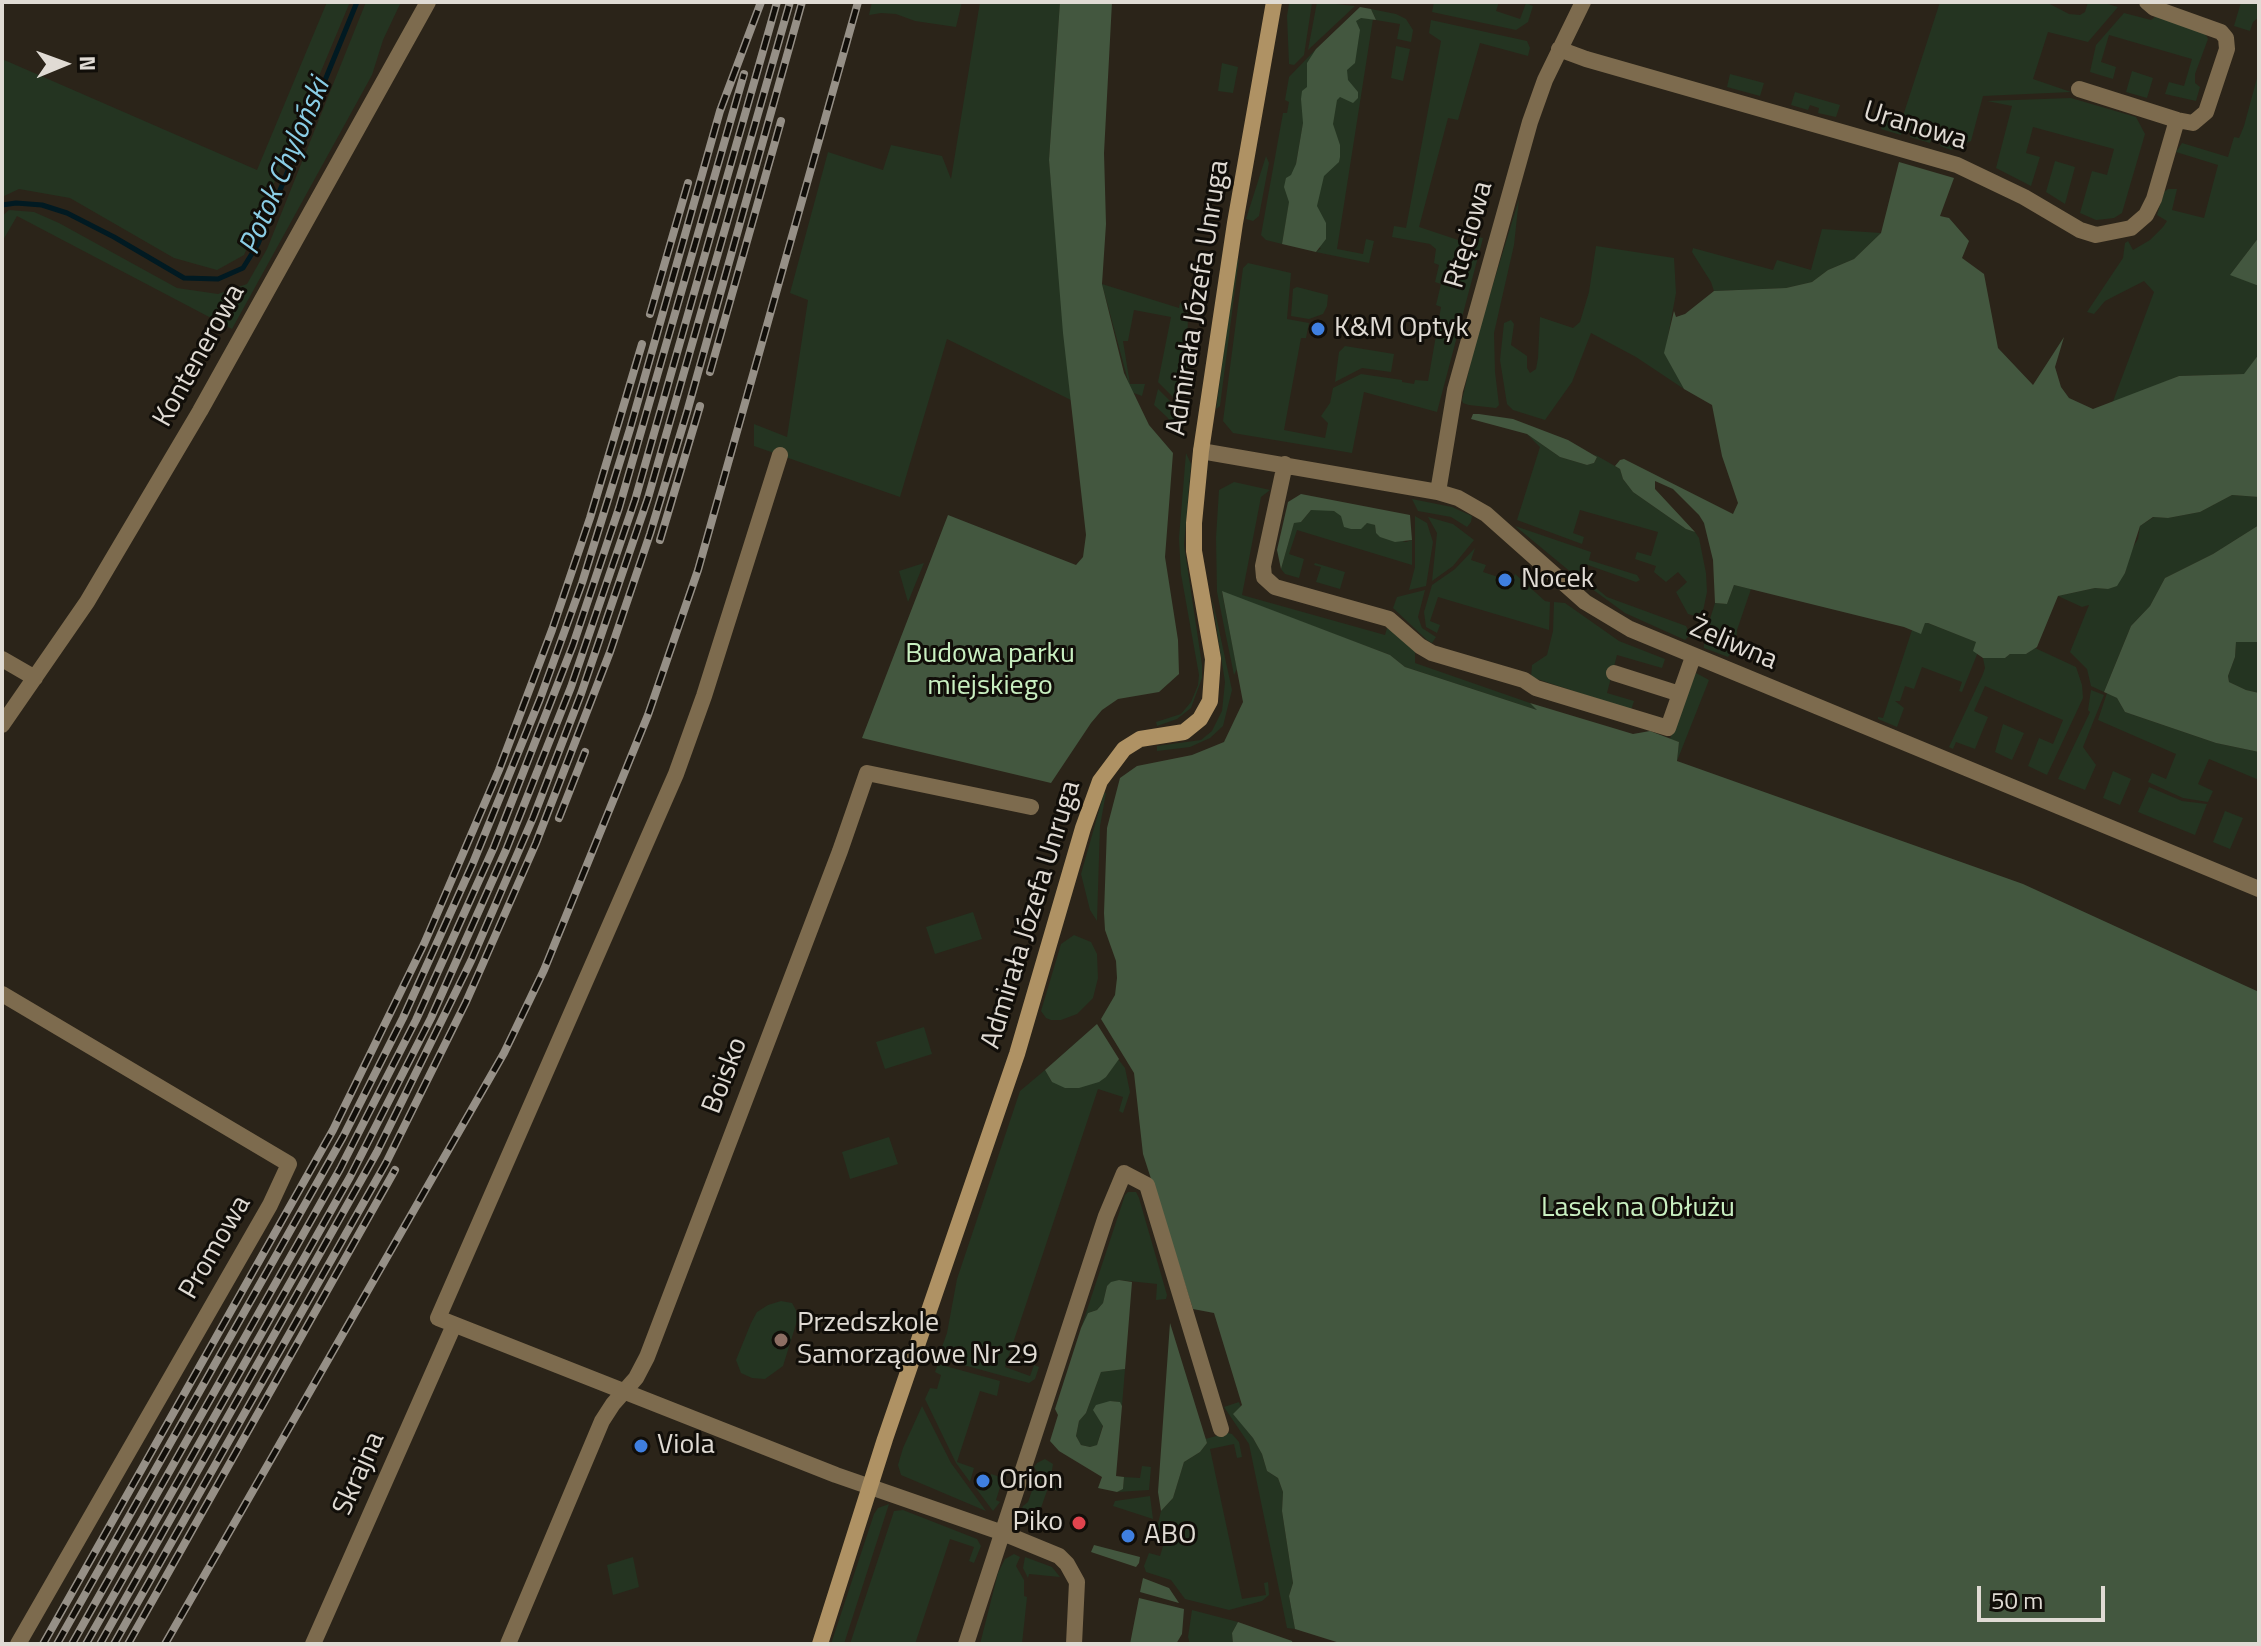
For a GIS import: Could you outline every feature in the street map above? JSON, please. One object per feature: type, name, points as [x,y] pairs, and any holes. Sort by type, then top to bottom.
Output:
[{"type":"street","name":"Kontenerowa","points":[[2,725],[87,602],[200,411],[428,2]]},
{"type":"street","name":"Admirała Józefa Unruga","points":[[820,1644],[870,1486],[1017,1054],[1083,828],[1100,781],[1124,749],[1140,739],[1184,732],[1200,719],[1210,701],[1213,659],[1194,551],[1194,523],[1201,451],[1235,223],[1274,2]]},
{"type":"street","name":"Rtęciowa","points":[[1438,492],[1455,390],[1530,122],[1559,49],[1583,2]]},
{"type":"street","points":[[2079,89],[2193,123],[2206,112],[2225,58],[2226,38],[2212,27],[2162,11],[2147,2]]},
{"type":"street","name":"Uranowa","points":[[1559,49],[1957,165],[2024,197],[2080,230],[2096,235],[2131,228],[2146,215],[2154,199],[2177,120]]},
{"type":"street","name":"Żeliwna","points":[[1201,451],[1458,498],[1486,514],[1601,614],[1630,629],[2259,889]]},
{"type":"street","points":[[780,455],[704,696],[676,774],[438,1318],[836,1475],[1003,1533],[1059,1556],[1077,1582],[1074,1644]]},
{"type":"street","points":[[1285,464],[1263,566],[1264,577],[1275,587],[1389,619],[1432,653],[1668,728],[1693,657]]},
{"type":"street","points":[[2,659],[35,678]]},
{"type":"street","points":[[1614,673],[1680,694]]},
{"type":"street","name":"Boisko","points":[[508,1644],[602,1421],[636,1378],[647,1357],[867,773],[1031,807]]},
{"type":"street","name":"Promowa","points":[[2,994],[289,1164],[270,1205],[18,1644]]},
{"type":"street","points":[[966,1644],[1106,1216],[1124,1173],[1147,1185],[1221,1429]]},
{"type":"street","name":"Skrajna","points":[[313,1644],[454,1325]]},
{"type":"green space","points":[[327,2],[350,2],[244,255],[217,270],[174,258],[70,198],[19,189],[2,197],[2,59],[257,170]]},
{"type":"green space","points":[[366,2],[401,2],[383,40],[372,75],[232,329],[17,216],[2,242],[2,216],[9,210],[34,212],[177,288],[218,294],[247,284],[267,249]]},
{"type":"green space","points":[[872,2],[962,2],[956,27],[915,21],[896,14],[869,15]]},
{"type":"green space","points":[[980,2],[1060,2],[1049,160],[1071,400],[947,339],[900,497],[754,446],[754,424],[787,437],[808,300],[790,293],[828,152],[883,170],[891,145],[942,156],[951,179]]},
{"type":"green space","name":"Budowa parku miejskiego","points":[[1060,2],[1112,2],[1104,153],[1106,224],[1102,284],[1124,373],[1149,425],[1173,453],[1165,557],[1178,640],[1179,674],[1159,692],[1118,699],[1102,710],[1051,783],[862,738],[948,515],[1076,565],[1083,557],[1086,535],[1063,333],[1049,160]]},
{"type":"green space","points":[[1317,2],[1355,6],[1308,50]]},
{"type":"green space","points":[[1434,2],[1499,2],[1496,11],[1520,19],[1526,3],[1533,6],[1528,22],[1516,30],[1432,12]]},
{"type":"green space","points":[[1940,2],[2046,2],[2069,14],[2080,15],[2085,12],[2088,2],[2118,7],[2088,42],[2048,32],[2033,79],[2071,92],[1983,96],[1971,141],[1951,150],[1940,146],[1943,134],[1934,131],[1930,143],[1910,137],[1911,133],[1903,130],[1901,135],[1881,129],[1884,117],[1901,122]]},
{"type":"green space","points":[[2241,2],[2259,2],[2259,17],[2250,31],[2234,26]]},
{"type":"green space","points":[[1312,3],[1304,55],[1294,65],[1289,64],[1287,16],[1289,4]]},
{"type":"green space","points":[[1360,7],[1371,9],[1376,20],[1361,18],[1356,21],[1360,30],[1355,63],[1347,70],[1348,80],[1358,92],[1358,98],[1353,103],[1340,97],[1337,100],[1333,124],[1340,145],[1340,157],[1339,162],[1324,176],[1317,206],[1326,223],[1326,239],[1316,252],[1282,244],[1289,202],[1284,187],[1296,164],[1303,123],[1302,91],[1307,87],[1307,63],[1316,49]]},
{"type":"green space","points":[[1371,9],[1406,19],[1413,30],[1411,42],[1397,39],[1400,24],[1376,20]]},
{"type":"green space","points":[[2124,13],[2151,20],[2156,16],[2204,31],[2208,39],[2195,74],[2195,83],[2200,87],[2196,101],[2165,94],[2169,82],[2184,86],[2192,59],[2109,35],[2101,62],[2116,67],[2113,79],[2090,72],[2096,45]]},
{"type":"green space","points":[[1351,16],[1373,19],[1337,249],[1363,254],[1366,239],[1374,241],[1369,263],[1316,252],[1321,248],[1311,245],[1334,91]]},
{"type":"green space","points":[[1431,20],[1527,41],[1530,48],[1528,56],[1480,43],[1458,120],[1448,118],[1419,227],[1476,246],[1478,237],[1483,238],[1437,412],[1364,392],[1352,453],[1233,433],[1223,421],[1243,268],[1248,263],[1291,273],[1287,319],[1309,323],[1306,338],[1301,338],[1284,430],[1325,438],[1328,423],[1321,416],[1330,403],[1333,388],[1361,374],[1414,384],[1415,380],[1428,381],[1441,307],[1436,305],[1441,284],[1435,282],[1439,265],[1434,263],[1436,249],[1430,244],[1392,237],[1394,226],[1406,228],[1441,41],[1429,33]]},
{"type":"green space","points":[[1396,46],[1410,49],[1403,81],[1391,78]]},
{"type":"green space","points":[[1316,49],[1282,244],[1266,240],[1261,235],[1283,113],[1287,113],[1289,102],[1285,100],[1289,77]]},
{"type":"green space","points":[[1222,63],[1238,67],[1233,93],[1218,91]]},
{"type":"green space","points":[[2132,71],[2153,78],[2147,98],[2126,92]]},
{"type":"green space","points":[[1730,74],[1764,83],[1760,96],[1727,87]]},
{"type":"green space","points":[[2257,78],[2259,237],[2231,274],[2259,286],[2259,354],[2245,374],[2179,376],[2112,404],[2154,292],[2144,281],[2105,301],[2094,314],[2087,312],[2123,258],[2125,243],[2128,241],[2133,250],[2150,240],[2167,221],[2157,215],[2164,192],[2177,189],[2172,210],[2204,218],[2218,165],[2176,152],[2182,143],[2228,157],[2234,137],[2239,138],[2244,126]]},
{"type":"green space","points":[[1795,92],[1840,105],[1836,117],[1818,113],[1819,108],[1810,105],[1808,110],[1791,105]]},
{"type":"green space","points":[[2071,98],[2136,117],[2145,134],[2122,213],[2114,218],[2096,220],[2080,213],[2092,171],[2107,175],[2114,149],[2033,127],[2026,153],[2040,157],[2031,186],[1996,168],[2012,106],[1987,101]]},
{"type":"green space","points":[[1266,156],[1269,163],[1259,216],[1253,221],[1246,219]]},
{"type":"green space","points":[[2055,161],[2075,167],[2065,204],[2046,192]]},
{"type":"green space","points":[[1899,162],[1954,178],[1940,216],[1949,218],[1969,241],[1962,258],[1984,274],[1998,348],[2033,385],[2064,337],[2055,367],[2061,387],[2069,398],[2093,409],[2179,376],[2244,374],[2259,354],[2259,497],[2232,495],[2200,512],[2168,518],[2153,517],[2140,526],[2125,573],[2117,586],[2058,596],[2037,647],[2026,654],[1983,658],[1973,651],[1976,642],[1928,623],[1925,623],[1921,634],[1904,627],[1734,585],[1727,604],[1715,603],[1713,560],[1699,515],[1673,489],[1655,481],[1655,489],[1695,532],[1686,529],[1633,492],[1620,469],[1615,466],[1624,459],[1733,514],[1738,503],[1722,456],[1712,405],[1684,389],[1664,353],[1674,311],[1676,317],[1685,314],[1714,291],[1786,288],[1812,282],[1828,270],[1854,259],[1881,233]]},
{"type":"green space","points":[[1519,199],[1514,245],[1494,333],[1499,405],[1496,408],[1469,405],[1462,400],[1476,340]]},
{"type":"green space","points":[[1822,229],[1881,233],[1854,259],[1828,270],[1812,282],[1786,288],[1714,291],[1692,252],[1693,248],[1773,270],[1777,260],[1811,270]]},
{"type":"green space","points":[[2259,237],[2259,286],[2230,275]]},
{"type":"green space","points":[[1596,246],[1674,258],[1676,293],[1665,353],[1684,389],[1636,357],[1591,333],[1572,382],[1545,420],[1513,410],[1507,404],[1500,360],[1504,323],[1511,320],[1514,324],[1511,345],[1527,356],[1530,373],[1536,369],[1538,358],[1540,317],[1573,328],[1580,322],[1589,292]]},
{"type":"green space","points":[[1239,258],[1220,406],[1216,409],[1235,268]]},
{"type":"green space","points":[[1102,284],[1179,308],[1180,303],[1188,305],[1187,391],[1181,391],[1179,403],[1158,382],[1171,317],[1134,310],[1128,341],[1123,341],[1130,384],[1145,384],[1142,396],[1131,392]]},
{"type":"green space","points":[[1297,287],[1328,295],[1323,314],[1309,319],[1291,316],[1293,289]]},
{"type":"green space","points":[[1345,346],[1394,354],[1391,372],[1362,368],[1335,382],[1339,352]]},
{"type":"green space","points":[[1158,389],[1179,410],[1176,437],[1168,418],[1154,405]]},
{"type":"green space","points":[[1473,414],[1513,419],[1568,440],[1597,457],[1594,463],[1587,465],[1560,457],[1527,434],[1471,419]]},
{"type":"green space","points":[[1527,434],[1560,457],[1587,465],[1594,463],[1597,457],[1594,454],[1620,469],[1633,492],[1695,532],[1706,573],[1707,592],[1703,611],[1695,616],[1688,614],[1676,592],[1687,582],[1678,572],[1666,582],[1654,572],[1656,566],[1635,559],[1637,552],[1651,556],[1658,532],[1580,510],[1573,533],[1584,537],[1582,544],[1517,520],[1540,447]]},
{"type":"green space","points":[[1186,453],[1191,464],[1184,545],[1202,678],[1191,708],[1177,719],[1157,726],[1156,722],[1181,714],[1191,702],[1198,685],[1199,675],[1181,574],[1179,538]]},
{"type":"green space","points":[[1234,482],[1270,490],[1261,497],[1242,595],[1385,635],[1387,628],[1415,652],[1415,663],[1530,703],[1540,711],[1405,667],[1390,655],[1222,592],[1237,669],[1234,675],[1217,592],[1216,538],[1219,490]]},
{"type":"green space","points":[[1301,494],[1410,515],[1412,540],[1395,542],[1380,537],[1375,525],[1367,523],[1361,529],[1344,527],[1341,516],[1334,511],[1311,510],[1301,522],[1294,523],[1281,569],[1277,550],[1288,502]]},
{"type":"green space","points":[[2232,495],[2259,497],[2259,525],[2213,554],[2165,578],[2150,606],[2131,626],[2104,692],[2091,686],[2087,669],[2070,652],[2089,605],[2082,607],[2058,596],[2095,588],[2108,589],[2125,573],[2140,526],[2154,517],[2168,518],[2200,512]]},
{"type":"green space","points":[[1412,499],[1452,507],[1472,516],[1471,522],[1467,527],[1451,517],[1418,511]]},
{"type":"green space","points":[[1324,509],[1364,526],[1367,522],[1375,525],[1376,533],[1406,542],[1412,540],[1412,565],[1297,530],[1289,554],[1304,559],[1299,578],[1285,574],[1281,569],[1294,522],[1301,522],[1311,510]]},
{"type":"green space","points":[[1415,516],[1427,523],[1433,542],[1426,586],[1409,590],[1415,567]]},
{"type":"green space","points":[[1428,517],[1453,524],[1474,540],[1453,566],[1432,581],[1437,533]]},
{"type":"green space","points":[[2259,525],[2259,642],[2236,642],[2235,657],[2228,676],[2229,682],[2259,693],[2259,752],[2216,743],[2125,712],[2117,698],[2104,692],[2131,626],[2150,606],[2165,578],[2213,554]]},
{"type":"green space","points":[[1515,526],[1591,552],[1589,560],[1637,575],[1640,580],[1636,582],[1585,564],[1578,578]]},
{"type":"green space","points":[[1475,548],[1471,560],[1486,565],[1483,572],[1498,577],[1497,584],[1508,590],[1515,574],[1550,602],[1549,630],[1438,597],[1430,621],[1440,625],[1437,633],[1426,627],[1424,612],[1432,585],[1455,569]]},
{"type":"green space","points":[[924,563],[908,602],[899,571]]},
{"type":"green space","points":[[1315,563],[1345,572],[1340,589],[1316,582],[1321,567]]},
{"type":"green space","points":[[1591,584],[1607,597],[1686,626],[1688,637],[1685,640],[1625,613],[1588,586]]},
{"type":"green space","points":[[1734,585],[1751,589],[1737,630],[1736,647],[1728,657],[1704,648],[1704,638],[1715,603],[1727,604]]},
{"type":"green space","points":[[1425,590],[1418,617],[1422,628],[1436,637],[1432,643],[1393,608],[1397,597]]},
{"type":"green space","name":"Lasek na Obłużu","points":[[1222,591],[1390,655],[1405,667],[1537,710],[1530,703],[1633,734],[1650,731],[1679,742],[1677,761],[2023,884],[2259,992],[2259,1644],[1343,1644],[1295,1629],[1289,1596],[1293,1583],[1282,1511],[1283,1492],[1278,1478],[1267,1471],[1253,1438],[1233,1414],[1242,1405],[1214,1313],[1193,1309],[1143,1154],[1134,1073],[1101,1019],[1115,995],[1117,978],[1104,913],[1107,828],[1120,778],[1137,766],[1192,755],[1224,742],[1243,702]]},
{"type":"green space","points":[[1211,593],[1232,690],[1223,726],[1210,738],[1190,747],[1157,751],[1157,746],[1201,740],[1212,731],[1222,711],[1225,682]]},
{"type":"green space","points":[[1554,602],[1565,603],[1619,641],[1665,659],[1662,668],[1617,655],[1607,693],[1634,701],[1631,710],[1531,677],[1532,665],[1547,655],[1553,631]]},
{"type":"green space","points":[[1925,622],[1977,642],[1978,652],[1962,692],[1959,691],[1962,682],[1922,667],[1914,689],[1905,686],[1900,701],[1895,701],[1904,708],[1897,727],[1878,717],[1883,718],[1912,630],[1921,633]]},
{"type":"green space","points":[[2236,641],[2259,642],[2259,693],[2229,682]]},
{"type":"green space","points":[[2035,648],[2076,667],[2082,685],[2083,698],[2047,775],[2028,766],[2039,738],[2053,744],[2063,720],[1985,686],[1974,711],[1988,717],[1975,749],[1956,742],[1953,749],[1949,747],[1983,674],[1983,658],[2026,654]]},
{"type":"green space","points":[[1696,673],[1709,680],[1677,761],[1679,742],[1670,739],[1689,680]]},
{"type":"green space","points":[[2091,690],[2104,695],[2083,747],[2096,765],[2085,790],[2058,779],[2090,712]]},
{"type":"green space","points":[[2107,693],[2117,698],[2125,712],[2216,743],[2259,752],[2259,780],[2209,759],[2198,784],[2213,791],[2208,802],[2183,798],[2148,782],[2152,773],[2166,779],[2176,754],[2098,720]]},
{"type":"green space","points":[[2003,724],[2024,733],[2012,760],[1995,752]]},
{"type":"green space","points":[[2113,771],[2131,779],[2120,805],[2103,798]]},
{"type":"green space","points":[[2149,787],[2182,801],[2207,804],[2195,835],[2138,812]]},
{"type":"green space","points":[[1104,793],[1097,921],[1090,910],[1081,874]]},
{"type":"green space","points":[[2225,811],[2243,818],[2230,849],[2213,842]]},
{"type":"green space","points":[[973,912],[982,939],[935,954],[926,927]]},
{"type":"green space","points":[[1074,935],[1091,942],[1097,954],[1098,978],[1093,998],[1077,1014],[1051,1020],[1041,1011],[1061,944]]},
{"type":"green space","points":[[1097,1024],[1119,1059],[1106,1077],[1079,1088],[1065,1088],[1052,1082],[1045,1070]]},
{"type":"green space","points":[[924,1027],[932,1054],[885,1069],[876,1042]]},
{"type":"green space","points":[[1118,1059],[1125,1068],[1130,1092],[1123,1113],[1119,1111],[1123,1097],[1098,1089],[1005,1367],[1030,1376],[1034,1365],[1039,1367],[1035,1379],[1029,1383],[938,1358],[947,1333],[957,1279],[1020,1091],[1045,1070],[1052,1082],[1106,1077]]},
{"type":"green space","points":[[889,1137],[898,1164],[850,1179],[842,1152]]},
{"type":"green space","points":[[1136,1192],[1139,1198],[1166,1299],[1156,1300],[1157,1284],[1119,1280],[1107,1286],[1103,1303],[1097,1310],[1088,1313],[1081,1328],[1125,1195]]},
{"type":"green space","points":[[1119,1280],[1132,1282],[1125,1369],[1101,1372],[1086,1413],[1079,1421],[1076,1436],[1081,1445],[1097,1445],[1103,1426],[1093,1410],[1096,1405],[1120,1402],[1116,1476],[1124,1477],[1123,1489],[1117,1492],[1098,1488],[1102,1477],[1059,1451],[1050,1441],[1058,1415],[1055,1409],[1081,1328],[1088,1313],[1097,1310],[1103,1303],[1107,1286]]},
{"type":"green space","points":[[781,1301],[792,1303],[797,1312],[783,1366],[765,1379],[741,1373],[736,1360],[757,1312]]},
{"type":"green space","points":[[1170,1323],[1207,1443],[1200,1452],[1184,1462],[1173,1498],[1161,1511],[1158,1492]]},
{"type":"green space","points":[[938,1364],[1000,1381],[997,1396],[980,1391],[957,1462],[974,1468],[970,1482],[956,1463],[925,1399],[930,1388],[937,1389],[941,1375],[935,1372]]},
{"type":"green space","points":[[1125,1369],[1122,1406],[1119,1402],[1110,1401],[1097,1445],[1081,1445],[1076,1436],[1079,1421],[1086,1413],[1101,1372]]},
{"type":"green space","points":[[1239,1402],[1241,1407],[1234,1414],[1253,1438],[1267,1471],[1278,1478],[1283,1492],[1282,1511],[1293,1583],[1289,1596],[1295,1629],[1287,1628],[1249,1444],[1224,1407]]},
{"type":"green space","points":[[922,1406],[951,1463],[986,1511],[901,1475],[898,1465],[903,1448]]},
{"type":"green space","points":[[1228,1433],[1239,1442],[1242,1457],[1237,1458],[1234,1444],[1210,1449],[1242,1599],[1266,1595],[1264,1583],[1268,1582],[1269,1595],[1262,1601],[1229,1610],[1185,1599],[1171,1580],[1146,1572],[1144,1566],[1149,1553],[1160,1556],[1164,1543],[1154,1540],[1161,1511],[1173,1498],[1184,1462],[1200,1452],[1207,1443],[1205,1439]]},
{"type":"green space","points":[[1045,1459],[1053,1464],[1050,1484],[1060,1488],[1059,1491],[1048,1488],[1037,1519],[1020,1513],[1028,1502],[1038,1473],[1034,1467]]},
{"type":"green space","points":[[1142,1466],[1151,1467],[1149,1490],[1117,1492],[1123,1489],[1124,1477],[1140,1478]]},
{"type":"green space","points":[[991,1474],[1003,1478],[996,1500],[1000,1502],[993,1511],[975,1487],[985,1491]]},
{"type":"green space","points":[[1150,1496],[1153,1519],[1113,1506],[1115,1501]]},
{"type":"green space","points":[[889,1504],[844,1644],[831,1644],[874,1514],[878,1508]]},
{"type":"green space","points":[[903,1510],[977,1539],[981,1546],[974,1563],[969,1561],[974,1547],[950,1539],[915,1644],[850,1644],[894,1511]]},
{"type":"green space","points":[[1094,1545],[1140,1557],[1139,1563],[1136,1567],[1091,1552]]},
{"type":"green space","points":[[1014,1554],[1020,1557],[1016,1566],[1024,1580],[1024,1596],[1027,1597],[1022,1644],[980,1644],[998,1573],[1005,1559]]},
{"type":"green space","points":[[633,1557],[639,1587],[613,1595],[607,1565]]},
{"type":"green space","points":[[1025,1557],[1052,1567],[1060,1577],[1029,1574],[1028,1578],[1023,1568]]},
{"type":"green space","points":[[1143,1578],[1169,1588],[1179,1603],[1140,1592]]},
{"type":"green space","points":[[1139,1598],[1184,1609],[1182,1634],[1176,1644],[1130,1644]]},
{"type":"green space","points":[[1192,1610],[1238,1622],[1232,1633],[1233,1644],[1190,1644],[1188,1637]]},
{"type":"green space","points":[[1238,1622],[1292,1641],[1293,1644],[1233,1644],[1232,1633]]},
{"type":"waterway","name":"Potok Chyloński","points":[[2,205],[42,205],[67,213],[184,278],[218,279],[243,268],[258,244],[357,2]]},
{"type":"railway","points":[[57,1644],[343,1137],[403,1018],[473,863],[540,699],[582,583],[630,429],[720,111],[761,2]]},
{"type":"railway","points":[[86,1644],[350,1177],[431,1018],[506,850],[571,687],[635,500],[777,2]]},
{"type":"railway","points":[[100,1644],[377,1152],[471,961],[533,818],[581,694],[648,498],[790,2]]},
{"type":"railway","points":[[114,1644],[386,1163],[466,1002],[536,843],[610,652],[650,534],[802,2]]},
{"type":"railway","points":[[165,1644],[504,1053],[544,970],[648,715],[698,570],[858,2]]},
{"type":"railway","points":[[72,1644],[340,1169],[416,1020],[494,847],[573,645],[619,508],[744,74]]},
{"type":"railway","points":[[710,372],[781,121]]},
{"type":"railway","points":[[650,314],[688,183]]},
{"type":"railway","points":[[43,1644],[333,1130],[424,944],[499,770],[552,630],[590,518],[642,344]]},
{"type":"railway","points":[[660,540],[700,406]]},
{"type":"railway","points":[[559,818],[585,752]]},
{"type":"railway","points":[[128,1644],[395,1170]]},
{"type":"place","name":"K&M Optyk","points":[[1318,329]]},
{"type":"place","name":"Nocek","points":[[1505,580]]},
{"type":"place","name":"Przedszkole Samorządowe Nr 29","points":[[781,1340]]},
{"type":"place","name":"Viola","points":[[641,1446]]},
{"type":"place","name":"Orion","points":[[983,1481]]},
{"type":"place","name":"Piko","points":[[1079,1523]]},
{"type":"place","name":"ABO","points":[[1128,1536]]}]
